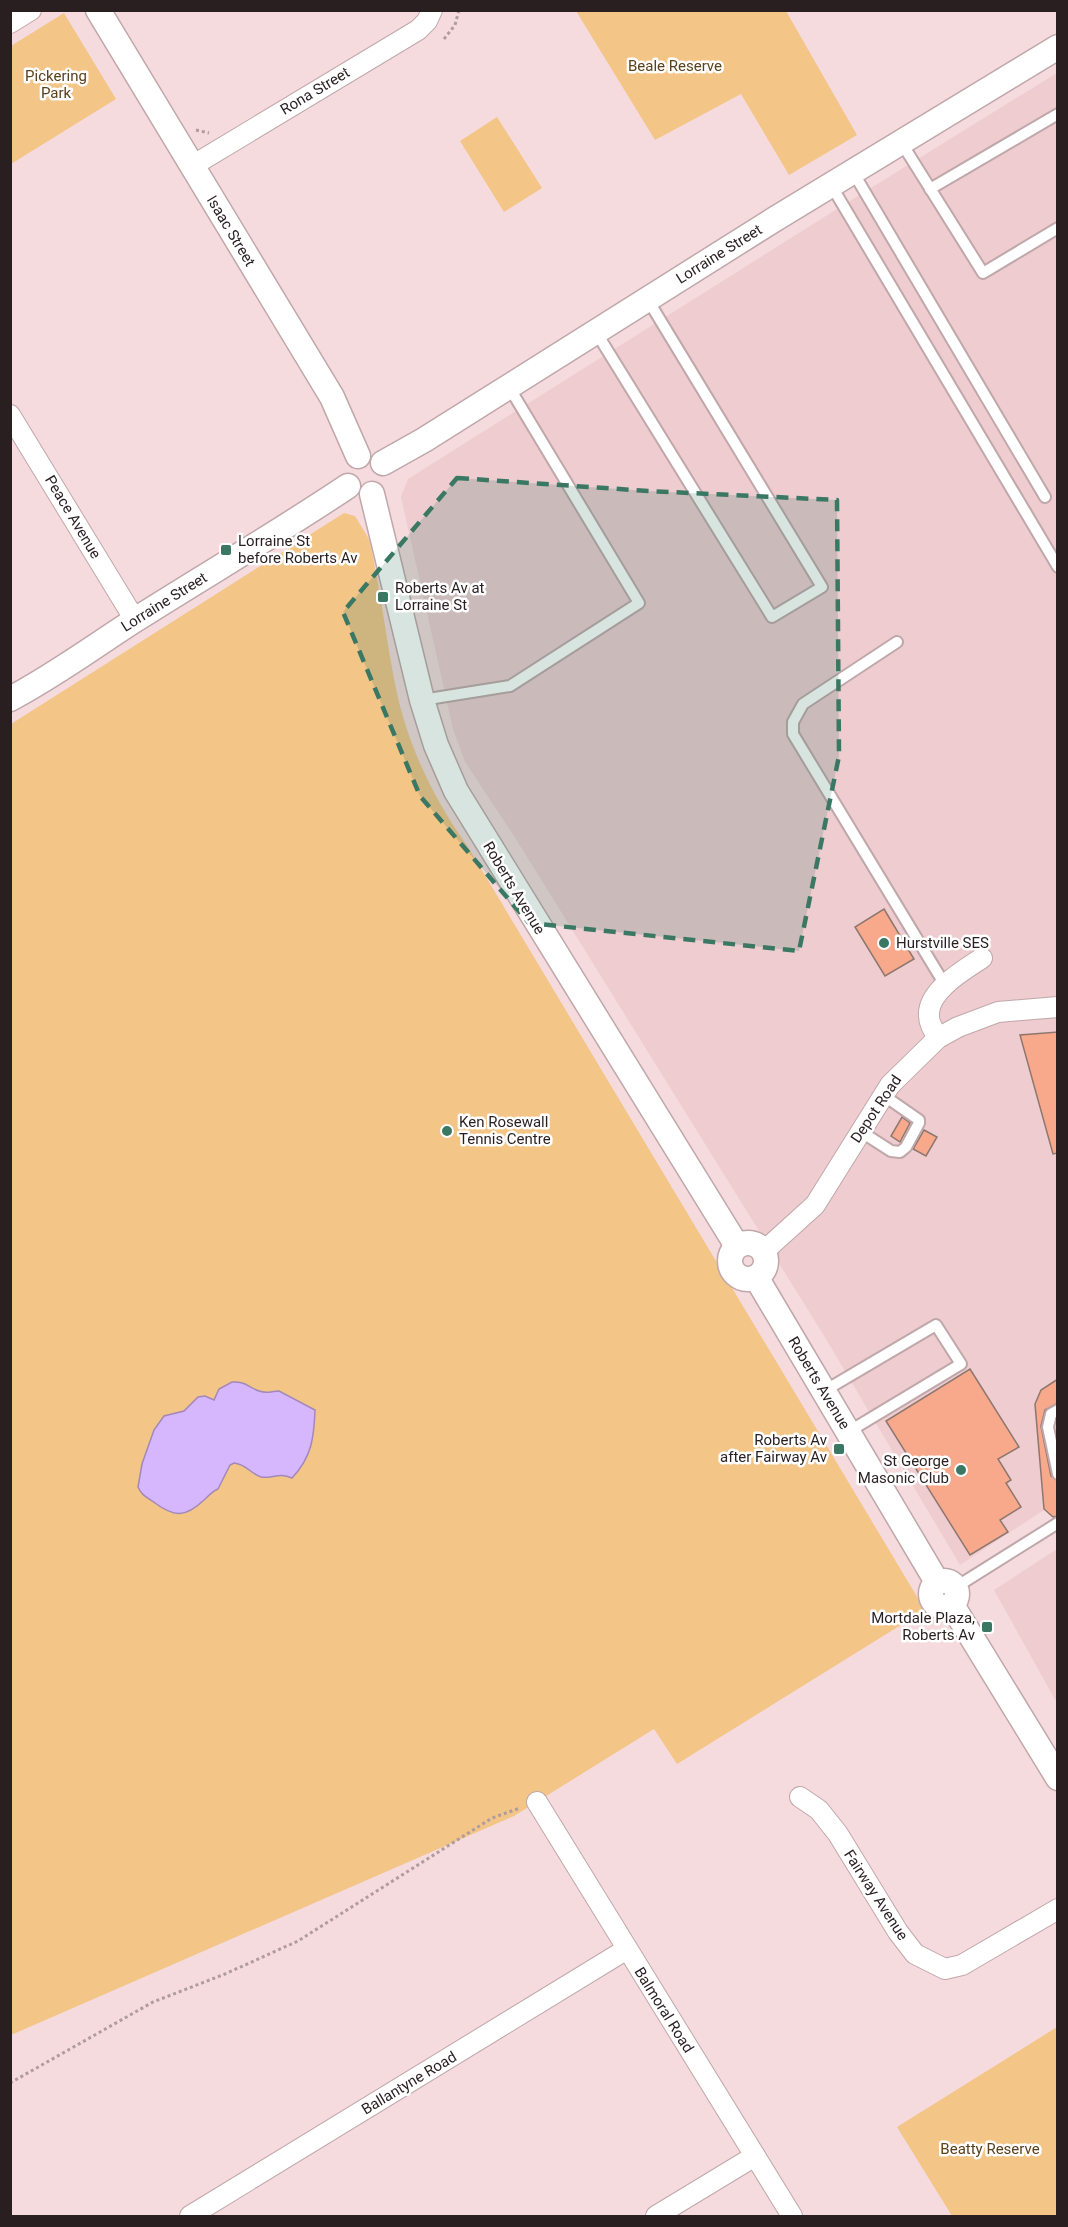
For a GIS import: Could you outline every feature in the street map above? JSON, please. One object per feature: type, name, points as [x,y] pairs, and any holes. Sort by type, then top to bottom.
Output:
[{"type":"street","points":[[10,23],[31,10]]},
{"type":"street","name":"Isaac Street","points":[[98,10],[332,397],[358,456]]},
{"type":"street","name":"Rona Street","points":[[192,166],[418,30],[427,21],[432,10]]},
{"type":"street","name":"Lorraine Street","points":[[382,463],[424,440],[831,185],[1058,47]]},
{"type":"street","name":"Peace Avenue","points":[[10,415],[135,620]]},
{"type":"street","points":[[369,454],[382,463],[386,475],[385,482],[372,494],[358,494],[348,486],[346,468],[358,456],[369,454]]},
{"type":"street","name":"Lorraine Street","points":[[10,699],[44,680],[135,620],[298,520],[348,486]]},
{"type":"street","name":"Roberts Avenue","points":[[372,494],[422,700],[436,745],[456,791],[737,1246]]},
{"type":"street","points":[[938,1038],[930,1022],[929,1007],[945,985],[982,958]]},
{"type":"street","name":"Depot Road","points":[[763,1252],[815,1205],[883,1095],[901,1073],[938,1038],[958,1027],[998,1012],[1058,1007]]},
{"type":"street","points":[[748,1243],[759,1247],[763,1252],[764,1269],[756,1277],[738,1276],[731,1267],[730,1256],[737,1246],[748,1243]]},
{"type":"street","name":"Roberts Avenue","points":[[756,1277],[848,1432],[948,1591],[1058,1778]]},
{"type":"street","name":"Fairway Avenue","points":[[801,1797],[819,1810],[838,1834],[898,1932],[915,1954],[931,1963],[945,1969],[962,1965],[1058,1909]]},
{"type":"street","name":"Balmoral Road","points":[[537,1802],[792,2217]]},
{"type":"street","name":"Ballantyne Road","points":[[190,2217],[627,1949]]},
{"type":"street","points":[[656,2217],[755,2156]]},
{"type":"lane","points":[[930,189],[1058,114]]},
{"type":"lane","points":[[901,142],[984,273],[1058,228]]},
{"type":"lane","points":[[853,172],[1045,497]]},
{"type":"lane","points":[[831,185],[1058,567]]},
{"type":"lane","points":[[596,332],[772,617],[822,587],[648,300]]},
{"type":"lane","points":[[422,700],[510,686],[639,603],[509,387]]},
{"type":"lane","points":[[897,642],[803,704],[793,722],[793,734],[945,985]]},
{"type":"lane","points":[[860,1131],[891,1151],[900,1152],[906,1147],[919,1120],[883,1095]]},
{"type":"lane","points":[[824,1391],[936,1325],[961,1364],[848,1432]]},
{"type":"lane","points":[[1058,1410],[1051,1414],[1048,1427],[1058,1474]]},
{"type":"lane","points":[[948,1591],[1058,1523]]},
{"type":"path","points":[[444,39],[455,25],[459,10]]},
{"type":"path","points":[[10,2083],[153,2002],[225,1974],[298,1941],[492,1818],[537,1802]]},
{"type":"highlighted area","points":[[457,478],[648,491],[837,500],[839,756],[799,951],[529,923],[420,796],[343,612]]},
{"type":"shaded area","points":[[1057,73],[1057,1379],[1041,1390],[1035,1404],[1044,1510],[960,1565],[826,1339],[514,836],[465,762],[453,729],[401,497],[408,479]]},
{"type":"shaded area","points":[[232,1382],[243,1383],[262,1392],[279,1391],[315,1410],[313,1438],[304,1462],[292,1478],[261,1477],[242,1465],[234,1463],[230,1465],[218,1489],[191,1510],[180,1514],[162,1508],[145,1496],[138,1487],[142,1464],[154,1430],[164,1416],[184,1411],[198,1397],[205,1396],[214,1400],[219,1389]]},
{"type":"shaded area","points":[[1057,1549],[1057,1703],[994,1590]]},
{"type":"green space","name":"Beale Reserve","points":[[576,11],[786,11],[857,135],[789,175],[741,94],[655,140]]},
{"type":"green space","name":"Pickering Park","points":[[64,13],[116,99],[11,164],[11,46]]},
{"type":"green space","points":[[497,117],[542,188],[504,212],[460,141]]},
{"type":"green space","points":[[344,513],[355,516],[369,539],[402,714],[416,754],[434,793],[925,1610],[677,1764],[654,1729],[514,1816],[11,2035],[11,724]]},
{"type":"green space","name":"Beatty Reserve","points":[[1057,2027],[1057,2216],[952,2216],[897,2127]]},
{"type":"building","name":"Hurstville SES","points":[[884,909],[914,959],[885,976],[855,927]]},
{"type":"building","points":[[1058,1032],[1058,1153],[1053,1154],[1020,1035]]},
{"type":"building","points":[[902,1117],[910,1123],[900,1142],[891,1136]]},
{"type":"building","points":[[924,1130],[937,1137],[926,1156],[913,1149]]},
{"type":"building","name":"St George Masonic Club","points":[[970,1369],[1019,1447],[998,1459],[1011,1480],[1006,1483],[1021,1507],[1000,1520],[1008,1532],[970,1555],[886,1421]]},
{"type":"building","points":[[1058,1379],[1058,1403],[1045,1410],[1041,1426],[1051,1476],[1058,1481],[1058,1516],[1053,1517],[1044,1509],[1035,1404],[1041,1390]]},
{"type":"place","name":"Lorraine St before Roberts Av","points":[[226,550]]},
{"type":"place","name":"Roberts Av at Lorraine St","points":[[383,597]]},
{"type":"place","name":"Hurstville SES","points":[[884,943]]},
{"type":"place","name":"Ken Rosewall Tennis Centre","points":[[447,1131]]},
{"type":"place","name":"Roberts Av after Fairway Av","points":[[839,1449]]},
{"type":"place","name":"St George Masonic Club","points":[[961,1470]]},
{"type":"place","name":"Mortdale Plaza, Roberts Av","points":[[987,1627]]}]
